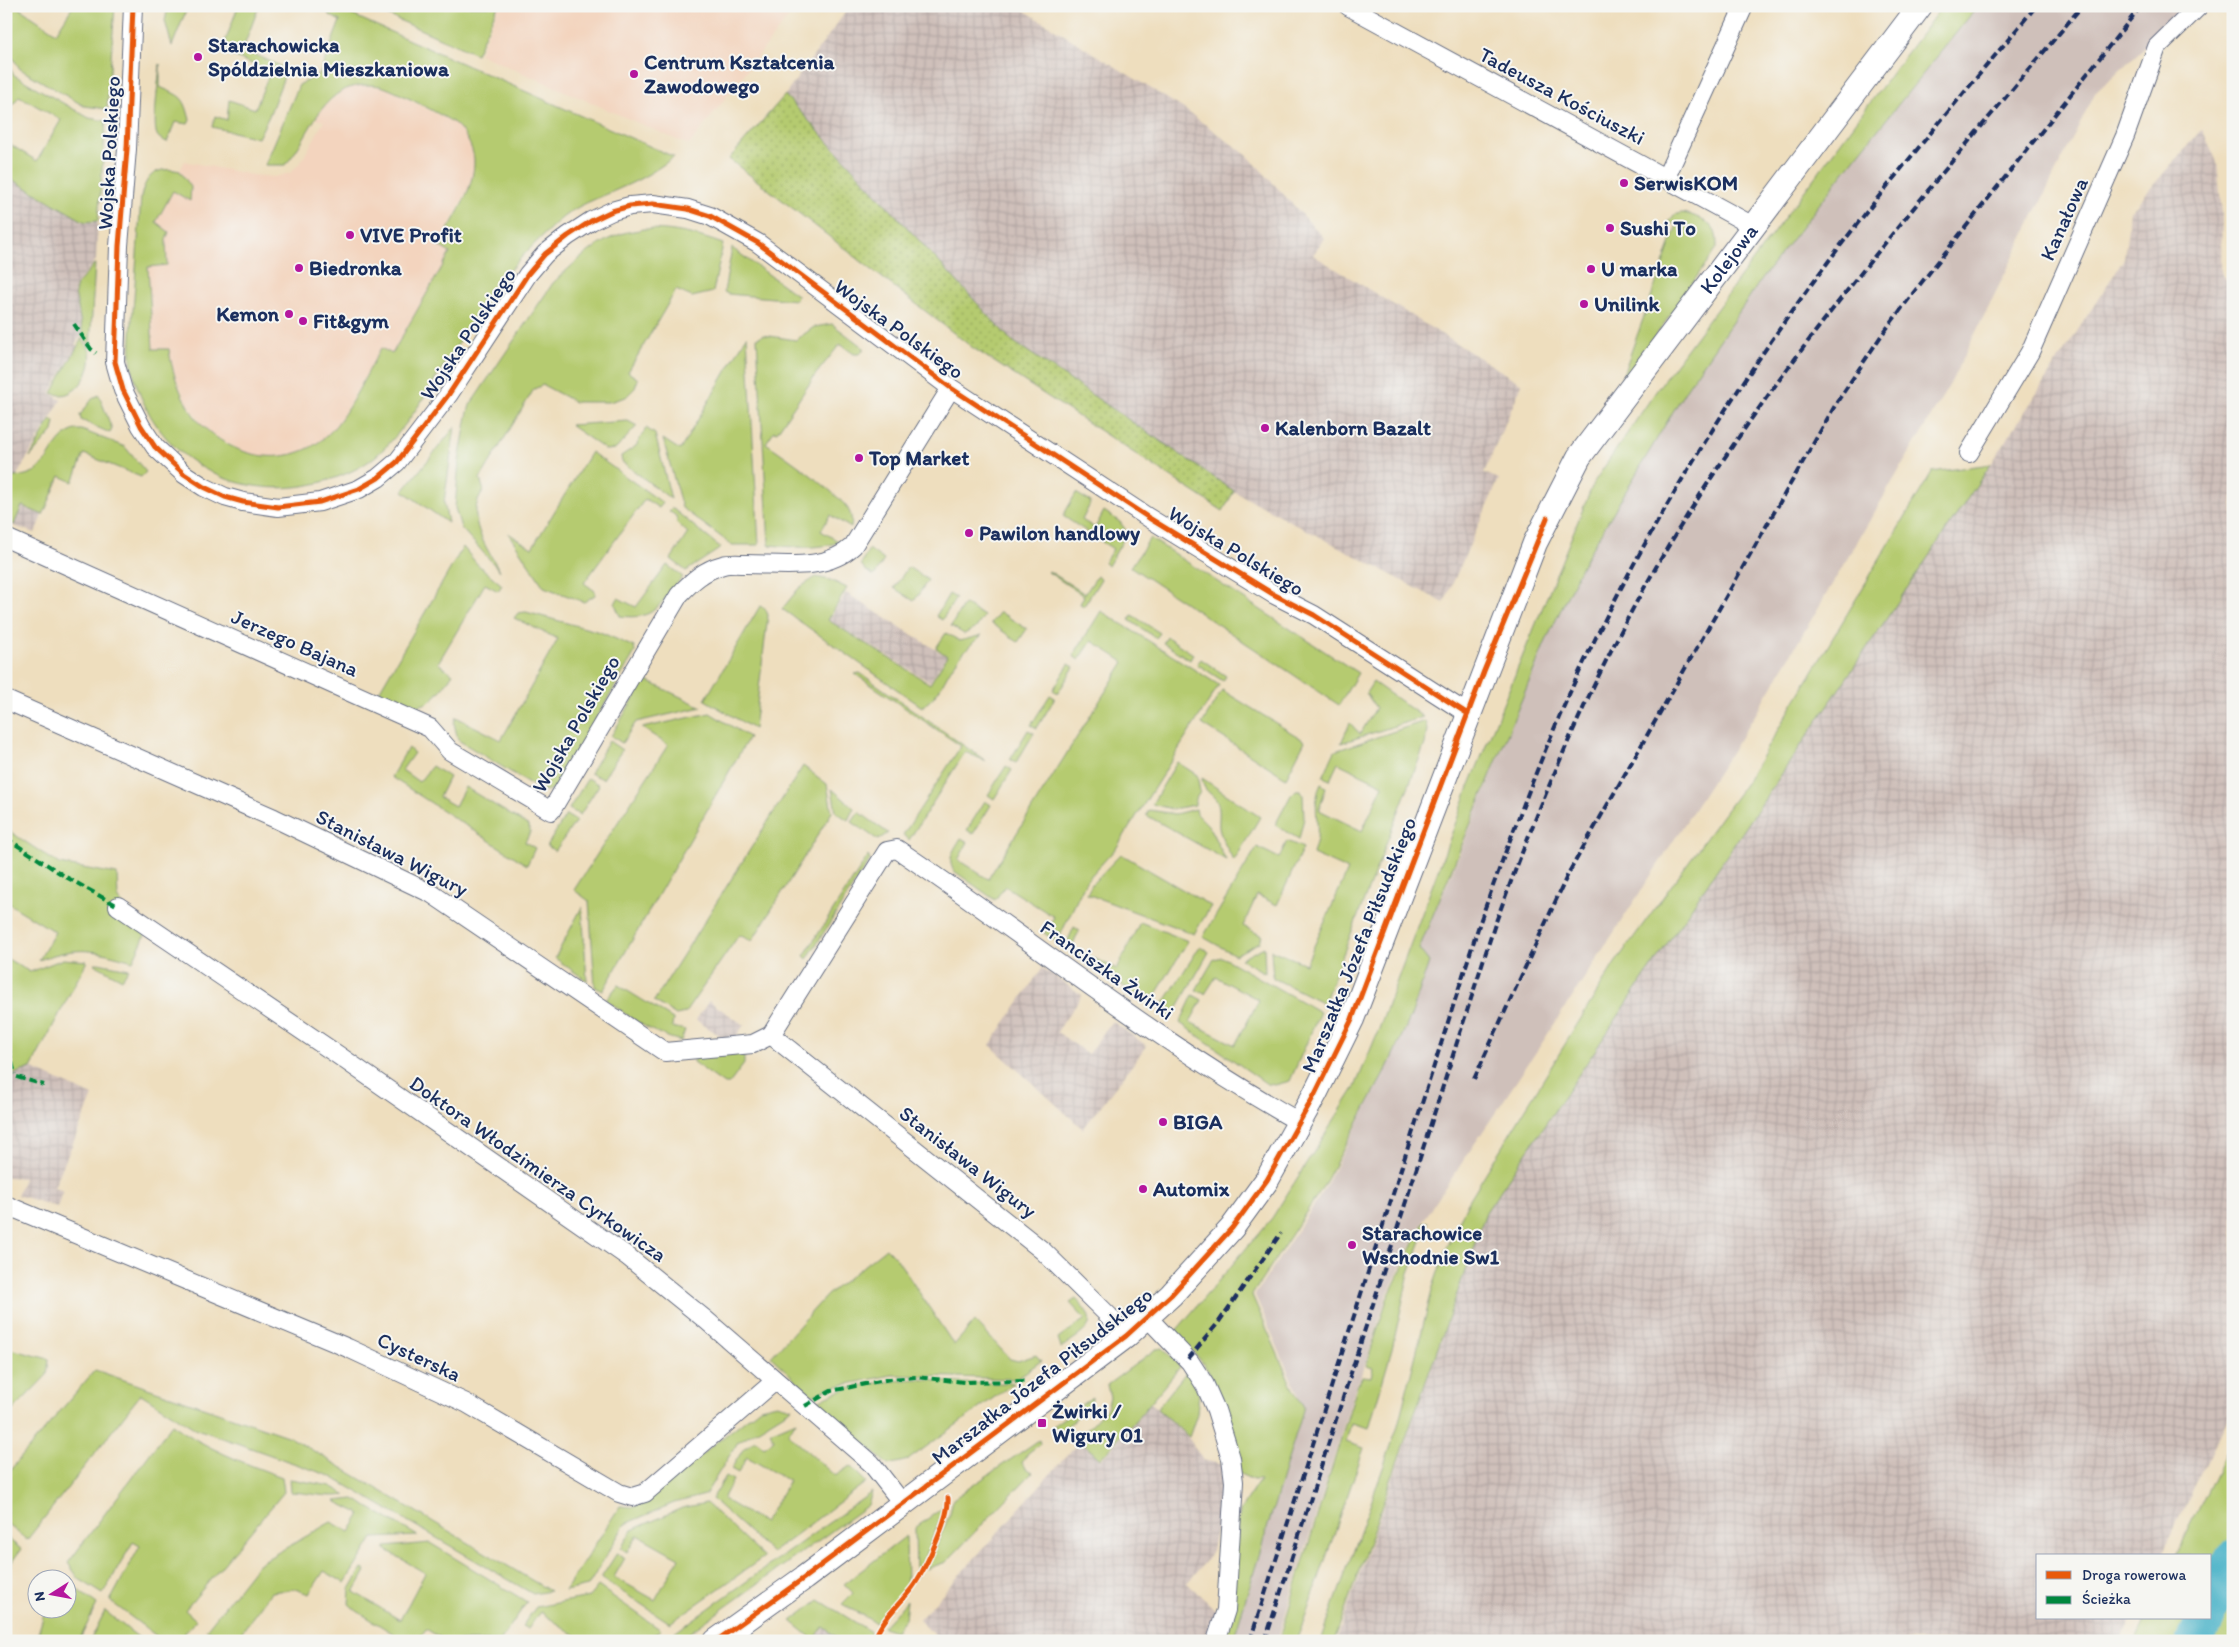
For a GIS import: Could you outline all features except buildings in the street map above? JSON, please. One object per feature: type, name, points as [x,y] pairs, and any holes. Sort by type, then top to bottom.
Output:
[{"type":"street","name":"Wojska Polskiego","points":[[133,6],[115,362],[122,390],[129,405],[155,447],[184,474],[218,494],[262,506],[300,505],[338,497],[378,478],[397,462],[430,420],[469,365],[528,274],[545,254],[591,221],[612,211],[630,206],[653,204],[688,209],[710,216],[731,226],[758,243],[951,388],[1149,518],[1273,594],[1314,615],[1468,714]]},
{"type":"street","name":"Tadeusza Kościuszki","points":[[1348,6],[1666,177],[1753,226]]},
{"type":"street","points":[[1666,177],[1744,6]]},
{"type":"street","name":"Kolejowa","points":[[1546,518],[1579,457],[1920,6]]},
{"type":"street","name":"Kanałowa","points":[[1969,453],[2030,352],[2125,136],[2157,47],[2199,6]]},
{"type":"street","name":"Wojska Polskiego","points":[[551,811],[679,595],[698,576],[724,564],[811,564],[832,560],[844,554],[853,546],[951,388]]},
{"type":"street","name":"Marszałka Józefa Piłsudskiego","points":[[716,1641],[903,1504],[1126,1336],[1148,1318],[1194,1272],[1232,1228],[1267,1180],[1300,1123],[1352,1020],[1468,714],[1546,518]]},
{"type":"street","name":"Jerzego Bajana","points":[[6,538],[430,728],[450,750],[551,811]]},
{"type":"street","name":"Stanisława Wigury","points":[[6,700],[274,818],[432,894],[665,1052],[753,1044],[771,1035],[1043,1251],[1109,1316],[1126,1336]]},
{"type":"street","name":"Franciszka Żwirki","points":[[771,1035],[887,851],[897,849],[1145,1024],[1252,1095],[1300,1123]]},
{"type":"street","name":"Doktora Włodzimierza Cyrkowicza","points":[[118,906],[338,1054],[627,1256],[706,1320],[871,1463],[903,1504]]},
{"type":"street","name":"Cysterska","points":[[6,1205],[338,1344],[441,1392],[466,1404],[619,1493],[632,1497],[645,1493],[775,1381]]},
{"type":"street","points":[[1148,1318],[1190,1362],[1206,1386],[1216,1410],[1231,1458],[1234,1482],[1226,1610],[1216,1641]]},
{"type":"shaded area","name":"Centrum Kształcenia Zawodowego","points":[[499,6],[797,6],[689,145],[479,54]]},
{"type":"shaded area","points":[[850,6],[1017,6],[1184,109],[1248,156],[1324,238],[1313,255],[1522,384],[1484,473],[1499,479],[1444,603],[1222,485],[1011,340],[785,95]]},
{"type":"shaded area","points":[[1978,6],[2189,6],[2095,93],[1950,384],[1754,717],[1542,1043],[1423,1221],[1386,1297],[1362,1375],[1356,1385],[1277,1641],[1233,1641],[1304,1408],[1255,1295],[1322,1193],[1387,1068],[1411,1016],[1429,962],[1418,949],[1448,882],[1545,643],[1582,565],[1632,473],[1687,388],[1763,277],[1855,158]]},
{"type":"shaded area","points":[[362,85],[386,88],[455,124],[467,138],[474,156],[473,179],[439,245],[450,253],[392,355],[381,348],[336,426],[323,439],[303,451],[287,456],[269,457],[249,454],[217,437],[202,425],[184,396],[174,372],[169,350],[153,349],[148,267],[167,265],[166,240],[169,232],[155,222],[173,191],[190,200],[187,179],[180,171],[184,161],[252,175],[274,177],[290,173],[301,162],[324,121],[316,119],[324,107],[344,90]]},
{"type":"shaded area","points":[[2202,129],[2217,162],[2222,214],[2221,272],[2233,294],[2233,1408],[2162,1554],[2036,1554],[2036,1620],[2130,1620],[2120,1641],[1336,1641],[1486,1212],[1991,464],[2124,259],[2130,212]]},
{"type":"shaded area","points":[[6,176],[85,222],[98,221],[96,260],[76,285],[74,292],[83,334],[75,344],[77,346],[50,393],[61,400],[16,477],[6,478]]},
{"type":"shaded area","points":[[22,507],[42,515],[35,533],[14,526]]},
{"type":"shaded area","points":[[846,593],[946,656],[930,682],[829,620]]},
{"type":"shaded area","points":[[1042,968],[1082,995],[1057,1032],[1088,1054],[1112,1021],[1147,1046],[1083,1129],[990,1045]]},
{"type":"shaded area","points":[[709,1001],[744,1025],[731,1043],[696,1020]]},
{"type":"shaded area","points":[[31,1068],[93,1096],[54,1187],[63,1191],[57,1207],[17,1195],[24,1178],[6,1177],[6,1077]]},
{"type":"shaded area","points":[[1151,1403],[1188,1437],[1203,1460],[1229,1466],[1212,1550],[1206,1561],[1187,1583],[1222,1616],[1203,1641],[940,1641],[919,1620],[1080,1441],[1101,1460]]},
{"type":"shaded area","points":[[824,1628],[843,1640],[814,1641]]},
{"type":"green space","points":[[6,6],[16,6],[56,33],[73,6],[115,6],[107,109],[84,106],[20,69],[6,47]]},
{"type":"green space","points":[[188,6],[172,46],[165,21],[168,7]]},
{"type":"green space","points":[[238,6],[259,6],[243,49],[287,69],[269,116],[258,138],[212,127],[215,116],[227,120],[229,100],[255,109],[270,72],[222,51]]},
{"type":"green space","points":[[332,6],[674,157],[637,181],[571,211],[532,247],[509,271],[489,297],[422,401],[396,436],[376,456],[355,470],[314,484],[284,488],[256,486],[229,480],[204,468],[181,453],[162,432],[146,408],[135,380],[131,360],[131,329],[141,197],[149,177],[159,171],[180,171],[191,187],[190,201],[173,191],[156,222],[169,232],[166,240],[167,265],[148,267],[153,349],[169,349],[180,390],[190,410],[203,426],[230,446],[262,456],[278,456],[294,454],[309,448],[324,438],[348,408],[381,348],[392,354],[450,253],[439,246],[467,193],[473,171],[474,159],[470,144],[454,123],[395,92],[380,86],[371,85],[346,89],[336,95],[319,113],[285,165],[265,165],[299,85],[320,73],[340,21],[328,14]]},
{"type":"green space","points":[[367,6],[498,6],[476,54]]},
{"type":"green space","points":[[1942,6],[1978,6],[1855,158],[1763,277],[1687,388],[1582,565],[1545,643],[1419,949],[1429,962],[1411,1016],[1387,1068],[1324,1185],[1252,1295],[1293,1389],[1304,1407],[1233,1641],[1221,1641],[1240,1510],[1260,1480],[1253,1480],[1240,1474],[1227,1421],[1214,1382],[1201,1360],[1175,1332],[1272,1218],[1355,1087],[1379,1029],[1469,787],[1594,482],[1661,384]]},
{"type":"green space","points":[[6,62],[14,75],[89,118],[106,121],[98,221],[85,222],[6,176],[6,142],[37,161],[61,120],[19,96],[8,112],[6,111]]},
{"type":"green space","points":[[160,64],[160,87],[181,98],[186,106],[190,120],[188,124],[175,122],[167,142],[159,138],[156,130],[155,112]]},
{"type":"green space","points":[[785,95],[1011,340],[1234,491],[1223,511],[973,348],[729,159]]},
{"type":"green space","points":[[1681,213],[1695,216],[1713,228],[1716,234],[1717,248],[1624,381],[1621,380],[1677,225],[1669,222],[1674,215]]},
{"type":"green space","points":[[644,229],[684,233],[723,244],[713,292],[692,297],[676,290],[628,372],[638,379],[635,388],[626,397],[609,402],[575,402],[543,385],[534,389],[480,479],[484,491],[478,500],[476,521],[489,553],[500,571],[461,528],[455,508],[459,461],[470,405],[553,283],[602,242],[624,233]]},
{"type":"green space","points":[[732,248],[797,295],[796,300],[728,294],[724,292]]},
{"type":"green space","points":[[95,263],[90,347],[83,335],[75,292],[77,285]]},
{"type":"green space","points":[[832,324],[864,348],[860,354],[854,354],[840,344],[816,374],[777,432],[774,431],[766,443],[810,474],[842,502],[850,514],[851,528],[830,515],[821,531],[840,542],[813,547],[769,545],[757,338],[763,335],[796,340],[814,327]]},
{"type":"green space","points":[[747,336],[759,545],[732,545],[682,508],[663,439],[680,450]]},
{"type":"green space","points":[[82,338],[90,352],[89,368],[86,376],[75,390],[68,394],[52,393]]},
{"type":"green space","points":[[99,395],[112,429],[110,433],[81,420],[80,415],[93,398]]},
{"type":"green space","points":[[51,419],[55,422],[53,431],[30,457]]},
{"type":"green space","points":[[628,421],[637,426],[616,449],[606,450],[570,425]]},
{"type":"green space","points":[[455,427],[444,502],[448,523],[403,491]]},
{"type":"green space","points":[[646,428],[655,434],[671,499],[622,462],[621,456],[636,446]]},
{"type":"green space","points":[[82,430],[125,447],[146,472],[141,477],[84,454],[73,482],[60,476],[43,515],[22,506],[14,525],[6,522],[6,478],[26,475],[37,470],[58,442],[68,433]]},
{"type":"green space","points":[[591,452],[663,503],[659,508],[645,499],[584,583],[595,591],[595,595],[584,602],[544,587],[508,533],[532,548]]},
{"type":"green space","points":[[1991,464],[1486,1212],[1334,1641],[1321,1641],[1397,1429],[1433,1287],[1445,1252],[1468,1202],[1615,963],[1746,783],[1932,472]]},
{"type":"green space","points":[[1076,493],[1091,502],[1082,520],[1095,528],[1104,511],[1120,522],[1125,529],[1122,542],[1108,566],[1104,563],[1113,549],[1063,516]]},
{"type":"green space","points":[[672,508],[721,548],[686,571],[671,559],[688,533],[677,523],[676,516],[669,511]]},
{"type":"green space","points":[[1150,538],[1358,673],[1339,705],[1131,567]]},
{"type":"green space","points":[[463,547],[477,564],[502,585],[498,591],[485,584],[438,663],[453,674],[435,696],[421,705],[403,704],[377,695]]},
{"type":"green space","points":[[869,549],[884,560],[874,576],[865,570],[861,564]]},
{"type":"green space","points":[[667,565],[683,577],[663,602],[657,608],[642,616],[620,616],[615,604],[618,598],[636,607]]},
{"type":"green space","points":[[908,567],[928,580],[914,601],[894,588]]},
{"type":"green space","points":[[1049,571],[1085,594],[1097,576],[1101,579],[1084,606],[1080,604],[1084,596]]},
{"type":"green space","points":[[816,577],[830,580],[847,588],[828,620],[930,684],[947,656],[936,648],[946,633],[960,641],[982,635],[959,657],[937,693],[922,707],[782,609],[799,588]]},
{"type":"green space","points":[[949,594],[956,598],[942,620],[936,616]]},
{"type":"green space","points":[[964,604],[984,616],[976,628],[964,634],[951,626]]},
{"type":"green space","points":[[760,606],[765,608],[768,615],[754,729],[705,700]]},
{"type":"green space","points":[[1101,611],[1219,685],[1117,847],[1086,881],[1057,942],[1044,933],[1054,917],[1005,886],[995,900],[954,871],[951,858],[961,838],[968,842],[958,860],[988,879],[1124,662],[1092,641],[1079,660],[1073,656]]},
{"type":"green space","points":[[526,612],[600,632],[634,647],[635,652],[556,788],[546,791],[537,788],[458,740],[454,723],[456,717],[501,740],[558,639],[514,618],[518,613]]},
{"type":"green space","points":[[1000,612],[1027,629],[1018,642],[991,623]]},
{"type":"green space","points":[[1132,615],[1160,633],[1156,638],[1129,620]]},
{"type":"green space","points":[[1167,637],[1193,654],[1190,660],[1163,643]]},
{"type":"green space","points":[[1201,659],[1226,676],[1223,681],[1197,664]]},
{"type":"green space","points":[[1069,664],[1074,667],[1058,693],[1053,690]]},
{"type":"green space","points":[[860,673],[986,761],[965,752],[909,840],[903,835],[961,746],[855,674]]},
{"type":"green space","points":[[647,681],[702,707],[636,722],[622,743],[611,736],[643,683]]},
{"type":"green space","points":[[1373,682],[1423,717],[1341,743],[1350,723],[1360,734],[1376,708],[1366,693]]},
{"type":"green space","points":[[1222,690],[1305,741],[1286,778],[1202,724]]},
{"type":"green space","points":[[1050,695],[1055,698],[1037,728],[1031,725]]},
{"type":"green space","points":[[710,713],[749,737],[603,991],[595,987],[589,901],[574,890],[668,745],[642,728]]},
{"type":"green space","points":[[1425,721],[1427,729],[1425,744],[1324,1003],[1273,978],[1271,950],[1306,964],[1348,870],[1313,854],[1317,839],[1316,804],[1321,784],[1326,787],[1319,810],[1362,831],[1383,785],[1338,763],[1330,780],[1323,777],[1335,751]]},
{"type":"green space","points":[[1028,730],[1034,733],[1016,763],[1010,760]]},
{"type":"green space","points":[[609,741],[622,750],[603,779],[590,773]]},
{"type":"green space","points":[[408,748],[414,753],[402,770],[419,782],[432,766],[449,777],[439,797],[455,806],[465,787],[529,826],[530,832],[525,842],[535,848],[527,865],[391,777]]},
{"type":"green space","points":[[1177,762],[1197,775],[1200,792],[1195,800],[1195,805],[1172,809],[1152,804]]},
{"type":"green space","points":[[803,766],[827,784],[832,812],[752,941],[739,935],[685,1013],[676,1015],[654,1001]]},
{"type":"green space","points":[[1006,766],[1012,770],[994,799],[988,795]]},
{"type":"green space","points":[[588,778],[599,785],[580,815],[569,809]]},
{"type":"green space","points":[[1202,778],[1260,817],[1234,861],[1220,832],[1218,804],[1204,787]]},
{"type":"green space","points":[[832,789],[854,808],[848,820],[836,812]]},
{"type":"green space","points":[[1296,790],[1301,790],[1303,795],[1304,818],[1299,839],[1275,825],[1291,795]]},
{"type":"green space","points":[[985,801],[991,805],[973,834],[967,830]]},
{"type":"green space","points":[[1196,809],[1197,814],[1208,825],[1226,860],[1146,815],[1149,810],[1175,814]]},
{"type":"green space","points":[[859,812],[888,833],[878,840],[852,822]]},
{"type":"green space","points":[[566,815],[576,821],[555,851],[547,846]]},
{"type":"green space","points":[[6,829],[59,864],[117,874],[118,899],[146,933],[133,961],[86,951],[65,952],[39,960],[55,932],[6,902]]},
{"type":"green space","points":[[1287,841],[1303,848],[1277,905],[1257,895],[1243,926],[1262,936],[1260,942],[1235,955],[1203,937],[1257,847],[1279,858]]},
{"type":"green space","points":[[1121,854],[1211,906],[1194,934],[1087,894],[1092,884]]},
{"type":"green space","points":[[868,856],[870,860],[807,959],[804,956]]},
{"type":"green space","points":[[582,907],[587,981],[555,958]]},
{"type":"green space","points":[[1140,922],[1188,941],[1150,1004],[1065,947],[1074,927],[1079,930],[1072,948],[1117,969]]},
{"type":"green space","points":[[1200,946],[1209,952],[1171,1019],[1161,1010],[1162,1006]]},
{"type":"green space","points":[[1264,947],[1265,973],[1241,959]]},
{"type":"green space","points":[[1222,957],[1320,1012],[1290,1081],[1275,1085],[1267,1084],[1180,1023],[1193,995],[1202,1000],[1190,1022],[1235,1045],[1259,1000],[1216,977],[1205,994],[1196,990],[1214,959]]},
{"type":"green space","points":[[6,958],[30,972],[63,959],[87,961],[31,1068],[6,1077]]},
{"type":"green space","points":[[98,963],[129,969],[122,979],[94,964]]},
{"type":"green space","points":[[618,985],[673,1019],[672,1027],[685,1030],[681,1041],[651,1030],[606,1000]]},
{"type":"green space","points":[[744,1055],[744,1064],[729,1084],[724,1084],[693,1062],[694,1056]]},
{"type":"green space","points":[[1424,1222],[1428,1222],[1409,1273],[1392,1349],[1369,1428],[1351,1423],[1346,1442],[1364,1448],[1296,1641],[1279,1641],[1357,1386],[1363,1376],[1371,1377],[1373,1368],[1366,1366],[1387,1299]]},
{"type":"green space","points":[[886,1248],[897,1259],[954,1345],[975,1321],[1010,1359],[1018,1361],[1036,1355],[1041,1361],[1016,1379],[892,1375],[828,1388],[813,1396],[771,1357],[827,1295]]},
{"type":"green space","points":[[1076,1299],[1088,1316],[1088,1327],[1061,1348],[1058,1339],[1085,1319],[1070,1303]]},
{"type":"green space","points":[[6,1348],[49,1359],[47,1375],[6,1417]]},
{"type":"green space","points":[[1163,1348],[1180,1367],[1100,1459],[1078,1439],[1107,1408],[1110,1397],[1107,1385],[1156,1349]]},
{"type":"green space","points":[[95,1370],[290,1437],[550,1591],[533,1594],[330,1476],[194,1428],[141,1394],[27,1540],[6,1523],[8,1484],[6,1475]]},
{"type":"green space","points":[[1187,1371],[1199,1393],[1197,1414],[1189,1437],[1157,1409]]},
{"type":"green space","points":[[915,1379],[962,1383],[1014,1383],[908,1460],[888,1465],[817,1402],[839,1391],[851,1388]]},
{"type":"green space","points":[[1092,1397],[1091,1404],[1060,1433],[1054,1425]]},
{"type":"green space","points":[[777,1404],[792,1408],[738,1442],[705,1495],[674,1503],[625,1524],[588,1586],[565,1591],[620,1506],[635,1507],[760,1408]]},
{"type":"green space","points":[[796,1421],[788,1434],[835,1476],[850,1466],[866,1482],[772,1553],[712,1499],[726,1476],[733,1480],[723,1499],[764,1523],[789,1481],[747,1457],[738,1473],[731,1469],[744,1448],[756,1440],[764,1447],[774,1440],[770,1432]]},
{"type":"green space","points":[[172,1424],[225,1454],[282,1477],[284,1492],[185,1610],[196,1620],[178,1641],[163,1641],[110,1601],[140,1546],[133,1542],[103,1594],[79,1579],[78,1570],[73,1570],[68,1563]]},
{"type":"green space","points":[[2233,1438],[2233,1641],[2135,1641],[2145,1620],[2212,1620],[2212,1554],[2177,1554]]},
{"type":"green space","points":[[1039,1440],[1040,1444],[1028,1453],[1022,1463],[1025,1468],[1033,1472],[946,1562],[926,1569],[950,1514],[953,1499]]},
{"type":"green space","points":[[290,1479],[331,1486],[346,1495],[326,1496],[291,1492]]},
{"type":"green space","points":[[872,1492],[868,1505],[678,1641],[663,1641]]},
{"type":"green space","points":[[354,1499],[418,1536],[373,1538],[345,1583],[324,1571],[309,1594],[295,1589],[271,1592],[238,1637],[206,1630],[258,1564],[331,1522],[350,1532],[361,1514],[335,1501]]},
{"type":"green space","points":[[706,1503],[764,1557],[670,1623],[601,1578],[617,1553],[625,1558],[614,1577],[655,1600],[679,1558],[638,1535],[627,1552],[621,1548],[632,1530],[682,1508]]},
{"type":"green space","points":[[944,1507],[943,1513],[916,1577],[915,1528]]},
{"type":"green space","points":[[906,1536],[907,1587],[876,1623],[842,1604],[853,1593],[844,1584]]},
{"type":"green space","points":[[6,1537],[21,1549],[11,1563],[6,1578]]},
{"type":"green space","points":[[430,1543],[527,1602],[500,1641],[446,1641],[426,1629],[417,1641],[405,1641],[349,1604],[350,1589],[362,1569],[366,1571],[354,1592],[400,1620],[425,1573],[385,1549],[385,1547]]},
{"type":"green space","points":[[598,1586],[661,1630],[645,1641],[580,1641],[581,1639],[540,1612],[528,1629],[522,1626],[536,1607],[589,1597]]},
{"type":"green space","points":[[78,1590],[97,1604],[79,1641],[36,1641],[42,1620],[78,1620]]},
{"type":"green space","points":[[819,1600],[871,1632],[865,1641],[842,1641],[823,1627],[814,1640],[791,1621]]},
{"type":"green space","points":[[907,1601],[905,1619],[895,1631],[883,1627]]},
{"type":"green space","points":[[105,1611],[143,1641],[90,1641]]},
{"type":"waterway","points":[[2212,1602],[2233,1559]]},
{"type":"waterway","points":[[2194,1641],[2204,1620]]},
{"type":"railway","points":[[1250,1641],[1480,922],[1546,747],[1571,690],[1649,536],[1739,388],[1832,256],[1918,148],[2036,6]]},
{"type":"railway","points":[[1265,1641],[1494,927],[1555,773],[1600,672],[1625,623],[1680,527],[1772,390],[1872,260],[2082,6]]},
{"type":"railway","points":[[1474,1079],[1568,874],[1837,402],[1881,336],[1914,292],[2141,6]]},
{"type":"railway","points":[[1188,1359],[1218,1323],[1281,1233]]},
{"type":"marked path","points":[[74,324],[91,349],[96,353]]},
{"type":"marked path","points":[[6,468],[10,467]]},
{"type":"marked path","points":[[6,838],[66,877],[118,906]]},
{"type":"marked path","points":[[6,1039],[15,1074]]},
{"type":"marked path","points":[[17,1077],[44,1085]]},
{"type":"marked path","points":[[805,1406],[831,1391],[890,1379],[916,1377],[964,1382],[1025,1381]]},
{"type":"cycle path","points":[[133,6],[127,149],[119,246],[115,362],[123,390],[141,426],[155,447],[184,474],[204,487],[225,497],[243,502],[278,507],[320,502],[359,489],[378,478],[397,462],[449,394],[528,274],[545,254],[591,221],[612,211],[630,206],[653,204],[688,209],[710,216],[758,243],[951,388],[1149,518],[1273,594],[1314,615],[1468,714]]},
{"type":"cycle path","points":[[716,1641],[804,1578],[1126,1336],[1171,1295],[1232,1228],[1267,1180],[1315,1094],[1352,1019],[1484,671],[1547,518]]},
{"type":"cycle path","points":[[874,1641],[881,1626],[912,1588],[923,1570],[941,1531],[948,1507],[948,1498]]},
{"type":"place","name":"Starachowicka Spóldzielnia Mieszkaniowa","points":[[198,57]]},
{"type":"place","name":"Centrum Kształcenia Zawodowego","points":[[634,74]]},
{"type":"place","name":"SerwisKOM","points":[[1624,183]]},
{"type":"place","name":"Sushi To","points":[[1610,228]]},
{"type":"place","name":"VIVE Profit","points":[[350,235]]},
{"type":"place","name":"Biedronka","points":[[299,268]]},
{"type":"place","name":"U marka","points":[[1591,269]]},
{"type":"place","name":"Unilink","points":[[1584,304]]},
{"type":"place","name":"Kemon","points":[[289,314]]},
{"type":"place","name":"Fit&gym","points":[[303,321]]},
{"type":"place","name":"Kalenborn Bazalt","points":[[1265,428]]},
{"type":"place","name":"Top Market","points":[[859,458]]},
{"type":"place","name":"Pawilon handlowy","points":[[969,533]]},
{"type":"place","name":"BIGA","points":[[1163,1122]]},
{"type":"place","name":"Automix","points":[[1143,1189]]},
{"type":"place","name":"Starachowice Wschodnie Sw1","points":[[1352,1245]]},
{"type":"place","name":"Żwirki / Wigury 01","points":[[1042,1423]]}]
